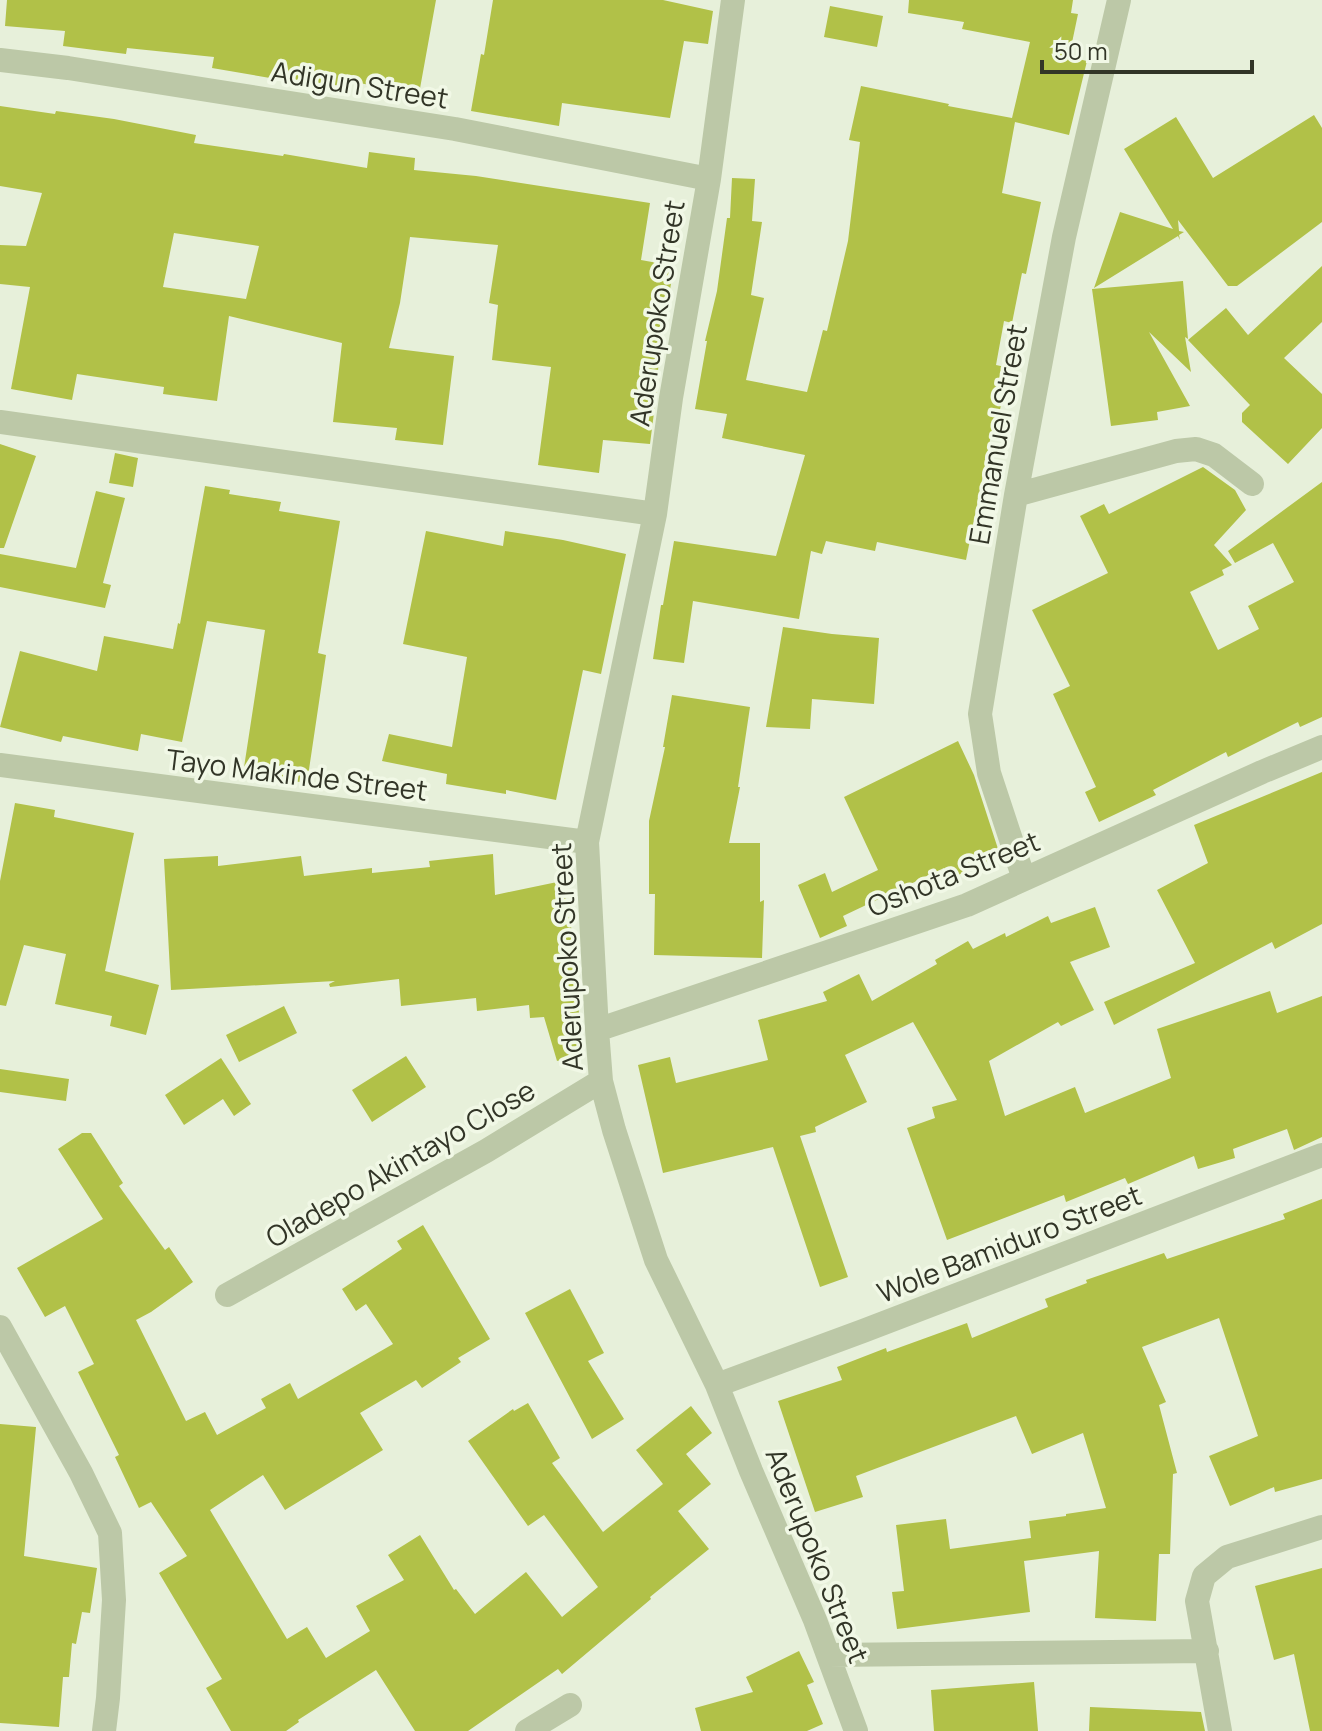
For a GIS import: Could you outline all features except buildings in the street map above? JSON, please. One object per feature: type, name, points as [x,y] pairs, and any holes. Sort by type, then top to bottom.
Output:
[{"type":"street","name":"Aderupoko Street","points":[[733,0],[709,179],[671,398],[655,514],[587,842],[597,1030],[601,1081],[656,1260],[717,1385],[829,1655],[856,1731]]},
{"type":"street","name":"Emmanuel Street","points":[[1024,879],[989,773],[980,714],[1016,495],[1064,237],[1119,0]]},
{"type":"street","name":"Adigun Street","points":[[0,60],[455,129],[709,179]]},
{"type":"street","points":[[0,422],[655,514]]},
{"type":"street","points":[[1016,495],[1176,451],[1196,449],[1214,455],[1252,484]]},
{"type":"street","name":"Oshota Street","points":[[597,1030],[967,905],[1322,747]]},
{"type":"street","name":"Tayo Makinde Street","points":[[0,765],[587,842]]},
{"type":"street","name":"Oladepo Akintayo Close","points":[[227,1295],[486,1151],[601,1081]]},
{"type":"street","name":"Wole Bamiduro Street","points":[[717,1385],[1322,1155]]},
{"type":"street","points":[[0,1327],[81,1473],[110,1533],[114,1600],[104,1731]]},
{"type":"street","points":[[1220,1731],[1197,1601],[1204,1576],[1227,1557],[1322,1527]]},
{"type":"street","points":[[829,1655],[1207,1651]]},
{"type":"street","points":[[527,1731],[570,1705]]}]
